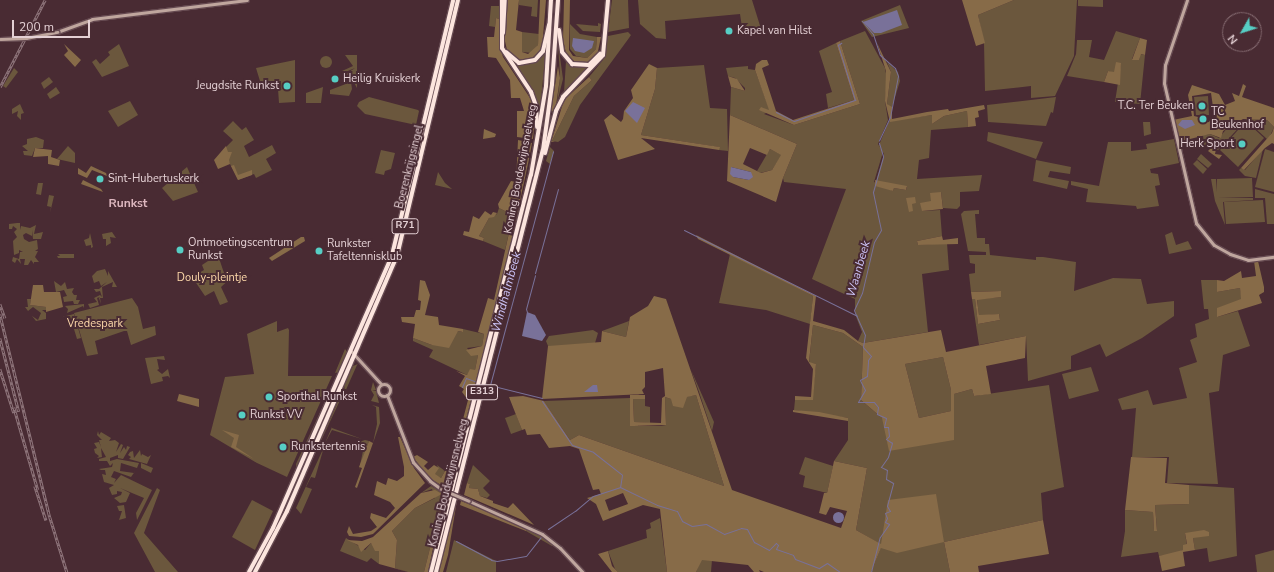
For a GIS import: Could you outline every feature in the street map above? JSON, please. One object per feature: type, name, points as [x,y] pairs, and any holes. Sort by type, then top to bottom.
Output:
[{"type":"highway","name":"Boerenkrijgsingel","points":[[351,351],[381,284],[398,236],[453,0]]},
{"type":"highway","name":"Boerenkrijgsingel","points":[[355,355],[397,256],[458,0]]},
{"type":"highway","points":[[502,0],[502,48],[534,100],[538,122],[537,145]]},
{"type":"highway","points":[[505,0],[503,42],[507,53],[515,61],[529,62],[539,57],[543,51],[551,19]]},
{"type":"highway","name":"Koning Boudewijnsnelweg","points":[[431,572],[521,219],[537,145],[546,86],[551,0]]},
{"type":"highway","name":"Koning Boudewijnsnelweg","points":[[436,572],[539,166],[552,84],[558,26],[558,0]]},
{"type":"highway","points":[[558,26],[564,55],[569,61],[579,66],[589,65],[597,59],[602,48],[605,31],[606,0]]},
{"type":"highway","points":[[539,166],[561,102],[567,91],[598,62],[604,50],[604,37]]},
{"type":"highway","name":"R71","points":[[249,572],[273,528],[351,351]]},
{"type":"highway","name":"R71","points":[[256,572],[287,511],[355,355]]},
{"type":"street","points":[[0,39],[26,38],[57,32],[92,19],[247,0]]},
{"type":"street","points":[[1187,0],[1165,64],[1164,83],[1196,223],[1214,245],[1230,254],[1248,260],[1274,257]]},
{"type":"street","points":[[351,351],[381,384],[386,384],[390,387],[390,392],[387,395]]},
{"type":"street","points":[[381,384],[378,392],[387,395]]},
{"type":"street","points":[[387,395],[413,462],[430,481],[441,489],[542,534],[560,548],[582,572]]},
{"type":"green space","points":[[519,0],[538,0],[537,17],[531,16],[532,7],[519,5]]},
{"type":"green space","points":[[612,0],[628,0],[629,28],[608,32]]},
{"type":"green space","points":[[638,0],[752,0],[762,32],[743,34],[740,14],[665,21],[666,39],[656,38],[640,24]]},
{"type":"green space","points":[[1014,0],[1077,0],[1074,56],[1055,96],[1031,98],[1031,86],[985,91],[984,43],[978,15]]},
{"type":"green space","points":[[1078,0],[1103,0],[1103,7],[1078,6]]},
{"type":"green space","points":[[900,5],[909,28],[872,37],[861,21]]},
{"type":"green space","points":[[491,6],[500,6],[499,19],[496,18],[495,27],[489,26]]},
{"type":"green space","points":[[598,23],[601,24],[600,32],[583,31],[576,24],[598,26]]},
{"type":"green space","points":[[570,24],[580,34],[597,37],[596,49],[587,58],[576,56],[570,49]]},
{"type":"green space","points":[[865,31],[885,68],[887,79],[885,101],[888,120],[878,144],[882,150],[879,145],[889,121],[932,115],[932,124],[944,116],[967,111],[968,127],[931,130],[929,158],[919,160],[917,179],[982,175],[979,191],[960,192],[960,206],[957,209],[943,208],[941,192],[922,211],[940,210],[942,236],[917,241],[918,245],[947,243],[949,270],[922,274],[928,332],[863,343],[858,341],[862,332],[855,314],[855,299],[812,279],[846,189],[784,182],[783,178],[797,144],[730,115],[731,87],[745,91],[745,88],[735,78],[728,76],[726,68],[748,66],[748,69],[755,70],[770,111],[764,114],[794,125],[860,104],[840,41]],"holes":[[[883,152],[884,154],[876,181],[907,187],[906,190],[894,188],[893,191],[874,182]]]},
{"type":"green space","points":[[1116,31],[1140,38],[1132,59],[1139,60],[1140,54],[1145,55],[1140,104],[1115,102],[1121,63],[1114,73],[1108,71],[1104,82],[1067,76],[1076,54],[1077,40],[1092,40],[1089,57],[1104,60]]},
{"type":"green space","points":[[522,32],[539,34],[538,45],[532,53],[522,52]]},
{"type":"green space","points":[[628,32],[631,35],[580,105],[565,137],[558,142],[552,141],[574,96],[592,80],[589,77],[603,60],[608,36]]},
{"type":"green space","points":[[558,42],[563,79],[557,103],[560,78]]},
{"type":"green space","points":[[836,43],[854,100],[828,108],[826,94],[832,92],[819,51]]},
{"type":"green space","points":[[119,44],[129,66],[102,77],[92,62],[96,59],[100,64],[110,55],[108,52]]},
{"type":"green space","points":[[546,49],[540,109],[538,109],[536,101],[509,57],[517,63],[530,64],[542,55]]},
{"type":"green space","points":[[345,55],[357,55],[357,88],[352,79],[355,74],[344,79],[343,76],[355,68],[343,73],[342,71],[353,66]]},
{"type":"green space","points":[[326,56],[330,58],[332,62],[330,66],[326,68],[322,66],[320,62],[322,58]]},
{"type":"green space","points":[[295,60],[295,102],[279,103],[278,89],[263,91],[256,68]]},
{"type":"green space","points":[[566,61],[581,67],[591,65],[564,92]]},
{"type":"green space","points":[[887,62],[898,72],[900,81],[892,107],[889,107],[887,104],[891,72]]},
{"type":"green space","points":[[704,65],[710,108],[727,109],[728,151],[719,150],[719,147],[641,135],[655,89],[657,68]]},
{"type":"green space","points":[[14,68],[18,72],[6,88],[3,86]]},
{"type":"green space","points":[[49,77],[53,82],[44,89],[41,83]]},
{"type":"green space","points":[[351,82],[352,89],[349,96],[330,94],[330,90]]},
{"type":"green space","points":[[56,87],[60,93],[50,99],[47,94]]},
{"type":"green space","points":[[323,87],[321,103],[306,103],[306,93]]},
{"type":"green space","name":"T.C. Ter Beuken","points":[[1208,96],[1209,115],[1196,115],[1194,97]]},
{"type":"green space","points":[[369,97],[418,110],[416,125],[365,114],[357,106],[359,102]]},
{"type":"green space","points":[[1056,97],[1053,113],[1051,112],[1046,126],[988,122],[987,105]]},
{"type":"green space","points":[[130,101],[138,115],[118,127],[108,111]]},
{"type":"green space","points":[[20,104],[24,113],[21,114],[21,120],[17,116],[18,111],[12,114],[12,109]]},
{"type":"green space","points":[[1248,119],[1267,120],[1274,127],[1270,136],[1267,139],[1246,120],[1218,150],[1204,147],[1203,135],[1210,134],[1219,138],[1228,127]]},
{"type":"green space","points":[[233,121],[242,130],[246,127],[254,140],[244,146],[249,157],[272,145],[276,153],[266,159],[272,170],[256,178],[254,174],[238,180],[223,150],[233,140],[223,131]]},
{"type":"green space","name":"Herk Sport","points":[[1246,121],[1264,138],[1238,167],[1220,150]]},
{"type":"green space","points":[[1143,122],[1150,122],[1151,134],[1144,136]]},
{"type":"green space","points":[[988,132],[1043,142],[1036,159],[987,141]]},
{"type":"green space","points":[[36,137],[44,140],[43,148],[35,148],[32,156],[24,155],[23,151],[28,151],[22,146],[27,144],[27,139]]},
{"type":"green space","points":[[1174,139],[1179,163],[1150,169],[1151,173],[1158,174],[1160,185],[1155,186],[1159,206],[1137,209],[1136,206],[1086,202],[1088,189],[1071,185],[1071,181],[1099,186],[1108,142],[1131,142],[1131,151],[1147,149],[1146,144]]},
{"type":"green space","points":[[68,146],[75,153],[75,163],[57,159]]},
{"type":"green space","points":[[550,147],[554,151],[550,164],[546,161]]},
{"type":"green space","points":[[770,149],[782,155],[772,170],[760,173],[757,171]]},
{"type":"green space","points":[[1263,149],[1256,178],[1245,176],[1239,170],[1241,168],[1245,170]]},
{"type":"green space","points":[[1265,149],[1274,152],[1274,192],[1255,187]]},
{"type":"green space","points":[[381,150],[395,153],[391,169],[385,171],[384,175],[375,173]]},
{"type":"green space","points":[[1201,154],[1212,164],[1208,168],[1197,159]]},
{"type":"green space","points":[[1036,160],[1071,167],[1070,174],[1050,171],[1048,177],[1069,181],[1067,189],[1033,181]]},
{"type":"green space","points":[[1197,160],[1207,169],[1203,174],[1193,164]]},
{"type":"green space","points":[[187,167],[198,192],[173,201],[162,188]]},
{"type":"green space","points":[[438,172],[445,183],[452,189],[435,185]]},
{"type":"green space","points":[[1252,178],[1253,197],[1218,198],[1253,198],[1253,200],[1223,202],[1225,225],[1215,201],[1211,179],[1216,179],[1217,192],[1217,179]]},
{"type":"green space","points":[[38,183],[43,183],[41,195],[36,194]]},
{"type":"green space","points":[[1255,189],[1274,194],[1274,224],[1267,224],[1265,198],[1255,198]]},
{"type":"green space","points":[[49,195],[54,196],[50,213],[51,207],[47,206]]},
{"type":"green space","points":[[1263,200],[1265,222],[1226,224],[1224,202]]},
{"type":"green space","points":[[499,208],[513,215],[505,250],[483,241],[484,238],[479,236],[489,218],[497,214]]},
{"type":"green space","points":[[979,210],[979,214],[975,214],[977,238],[985,238],[985,244],[989,244],[990,255],[1036,260],[1036,257],[1043,257],[1076,262],[1074,291],[1113,278],[1141,279],[1147,304],[1174,301],[1174,316],[1142,338],[1106,357],[1100,344],[1071,356],[1071,369],[1028,381],[1026,336],[979,345],[972,299],[975,299],[978,324],[1000,320],[999,314],[979,316],[977,299],[1001,297],[1000,291],[971,292],[969,274],[975,273],[975,264],[970,263],[969,255],[986,255],[986,252],[968,251],[961,214],[964,211]]},
{"type":"green space","points":[[20,223],[20,230],[21,226],[30,228],[36,225],[34,234],[43,232],[41,239],[33,239],[32,230],[32,236],[26,233],[23,235],[24,239],[29,242],[37,240],[38,249],[35,251],[38,251],[35,257],[39,262],[34,262],[34,264],[31,260],[28,265],[24,265],[25,259],[20,259],[21,264],[17,259],[15,263],[12,261],[13,257],[19,259],[20,252],[23,252],[19,250],[19,253],[14,255],[13,241],[17,237],[14,232],[17,229],[13,226],[12,229],[9,229],[9,224]]},
{"type":"green space","points":[[112,232],[116,238],[110,237],[111,243],[106,246],[106,239],[103,239],[102,234]]},
{"type":"green space","points":[[1172,232],[1176,245],[1188,241],[1192,249],[1169,254],[1165,235]]},
{"type":"green space","points":[[90,233],[93,247],[91,248],[91,245],[86,246],[84,240],[89,238]]},
{"type":"green space","points":[[58,254],[74,254],[74,258],[58,258],[57,256],[60,256]]},
{"type":"green space","points":[[730,254],[813,296],[810,324],[766,310],[719,303]]},
{"type":"green space","name":"Douly-pleintje","points":[[214,257],[219,258],[224,273],[231,278],[221,287],[228,302],[220,305],[214,291],[205,296],[192,277],[204,270],[202,265]]},
{"type":"green space","points":[[105,269],[108,276],[108,271],[117,287],[112,287],[113,282],[102,287],[103,298],[100,298],[101,304],[99,298],[100,297],[97,298],[99,305],[90,308],[88,304],[97,302],[94,298],[100,295],[102,297],[100,291],[96,292],[94,289],[99,289],[107,282],[101,286],[99,281],[94,283],[92,276],[97,271]]},
{"type":"green space","points":[[1201,280],[1217,280],[1217,292],[1240,288],[1242,300],[1217,317],[1238,311],[1250,346],[1223,355],[1219,391],[1209,393],[1218,484],[1167,483],[1169,457],[1132,457],[1136,408],[1122,410],[1118,399],[1148,390],[1153,405],[1187,398],[1179,368],[1197,362],[1190,340],[1197,337],[1195,324],[1209,319],[1208,309],[1204,309]]},
{"type":"green space","points":[[54,281],[61,286],[65,282],[67,289],[74,288],[72,292],[74,295],[77,295],[76,300],[80,300],[78,304],[74,304],[73,301],[64,302],[63,297],[67,296],[64,290],[56,292]]},
{"type":"green space","name":"Vredespark","points":[[132,298],[138,307],[143,329],[155,326],[156,335],[131,345],[127,331],[124,331],[95,341],[98,354],[87,356],[74,313]]},
{"type":"green space","points":[[27,299],[31,299],[30,305],[46,307],[46,310],[42,310],[46,313],[46,319],[36,321],[32,316],[38,320],[41,313],[33,307],[28,311],[25,307],[28,307]]},
{"type":"green space","points":[[84,304],[84,308],[83,306],[67,313],[68,309],[65,306]]},
{"type":"green space","points":[[74,314],[81,338],[77,339],[70,316],[62,317]]},
{"type":"green space","points":[[277,321],[277,332],[288,328],[289,330],[288,376],[332,376],[287,477],[257,463],[210,435],[225,377],[254,374],[247,334]]},
{"type":"green space","points":[[629,321],[626,337],[602,331]]},
{"type":"green space","points":[[813,325],[843,333],[863,347],[861,400],[882,418],[954,440],[954,394],[972,389],[974,396],[1049,385],[1064,487],[1041,493],[1043,520],[944,542],[950,572],[871,572],[882,545],[856,530],[867,468],[834,461],[848,440],[848,418],[794,410],[795,400],[812,400],[816,364],[809,363]]},
{"type":"green space","points":[[463,329],[484,334],[482,346],[467,348],[473,355],[478,355],[475,370],[467,375],[429,357],[433,350],[413,341],[413,338],[432,345],[458,331],[462,332]]},
{"type":"green space","points":[[593,330],[598,333],[595,343],[553,347],[548,346],[546,341],[549,336]]},
{"type":"green space","points":[[345,349],[348,353],[346,359],[339,372],[335,373]]},
{"type":"green space","points":[[164,356],[165,360],[157,359],[159,369],[157,370],[162,374],[168,369],[170,378],[168,376],[162,377],[163,381],[151,384],[145,358]]},
{"type":"green space","points":[[943,357],[951,390],[951,411],[919,418],[905,364]]},
{"type":"green space","points":[[349,360],[332,404],[290,498],[297,477]]},
{"type":"green space","points":[[358,364],[345,392],[344,385],[353,366]]},
{"type":"green space","points":[[1091,367],[1099,391],[1069,399],[1062,374]]},
{"type":"green space","points":[[691,370],[714,422],[712,431],[699,392]]},
{"type":"green space","points":[[337,376],[297,468],[296,472],[296,464]]},
{"type":"green space","points":[[373,382],[376,390],[372,391],[376,391],[379,403],[371,401],[374,395],[371,390]]},
{"type":"green space","points":[[341,392],[342,396],[300,486],[340,397]]},
{"type":"green space","points":[[696,395],[724,486],[579,435],[570,440],[544,401],[630,398],[630,426],[661,426],[666,425],[665,397],[671,399]]},
{"type":"green space","points":[[633,399],[645,399],[645,406],[650,407],[650,423],[634,422]]},
{"type":"green space","points":[[372,405],[379,407],[380,423],[373,443],[377,424],[376,407]]},
{"type":"green space","points":[[516,414],[522,430],[511,434],[505,418]]},
{"type":"green space","points":[[332,427],[362,439],[332,430],[325,443]]},
{"type":"green space","points":[[98,431],[99,435],[101,432],[111,438],[109,441],[115,440],[119,443],[116,452],[121,444],[123,445],[120,453],[124,447],[126,450],[127,446],[130,447],[123,459],[118,458],[118,455],[110,458],[110,461],[117,459],[139,463],[137,468],[121,463],[120,471],[134,473],[131,477],[114,471],[111,477],[116,479],[114,483],[121,475],[152,490],[137,520],[136,513],[144,498],[120,488],[130,493],[126,502],[120,503],[114,498],[121,495],[122,492],[117,491],[117,494],[112,495],[109,488],[114,485],[104,482],[102,474],[106,475],[105,470],[99,469],[112,467],[113,463],[110,466],[107,461],[99,461],[99,459],[106,457],[101,448],[102,457],[97,458],[99,456],[95,453],[94,449],[97,448],[94,443],[99,442],[101,447],[99,440],[102,440],[97,435]]},
{"type":"green space","points":[[365,440],[369,441],[359,470],[363,451],[357,449],[359,442]]},
{"type":"green space","points":[[324,447],[315,478],[311,477],[306,487],[312,489],[301,514],[296,508]]},
{"type":"green space","points":[[140,450],[141,456],[142,454],[148,457],[151,455],[147,464],[129,459],[131,457],[128,455],[130,452],[133,451],[134,458]]},
{"type":"green space","points":[[805,457],[833,466],[827,493],[803,487],[805,476],[799,474]]},
{"type":"green space","points":[[141,463],[153,468],[151,473],[141,468]]},
{"type":"green space","points":[[437,465],[445,471],[441,478],[434,475],[438,468]]},
{"type":"green space","points":[[473,465],[490,481],[483,488],[490,495],[487,498],[480,496],[478,489],[469,488],[470,484],[467,483]]},
{"type":"green space","points":[[1189,485],[1234,488],[1237,556],[1209,562],[1207,548],[1195,550],[1193,538],[1185,533],[1187,545],[1183,550],[1172,555],[1159,556],[1158,552],[1121,557],[1125,531],[1125,510],[1153,512],[1154,530],[1157,530],[1155,505],[1189,504]]},
{"type":"green space","points":[[431,486],[447,495],[445,503],[442,501],[441,504],[424,572],[408,572],[395,568],[397,540],[392,531],[415,508],[435,498],[432,489],[421,493]]},
{"type":"green space","points":[[157,488],[160,490],[144,533],[178,572],[155,572],[134,533]]},
{"type":"green space","points":[[252,500],[273,511],[255,550],[232,537]]},
{"type":"green space","points":[[124,505],[126,518],[119,520],[122,511],[119,511],[117,506]]},
{"type":"green space","points":[[660,518],[667,572],[618,572],[615,569],[608,551],[647,538],[646,530],[651,528],[650,523]]},
{"type":"green space","points":[[526,527],[554,544],[552,546],[526,531]]},
{"type":"green space","points":[[346,538],[365,550],[371,543],[380,551],[379,564],[371,558],[367,562],[340,551]]},
{"type":"green space","points":[[454,540],[496,561],[496,572],[446,572]]},
{"type":"green space","points":[[1274,550],[1274,572],[1257,572],[1255,555]]},
{"type":"green space","points":[[701,560],[712,560],[711,572],[696,572]]},
{"type":"shaded area","points":[[507,0],[519,0],[516,30],[522,32],[522,52],[528,54],[538,45],[540,0],[546,0],[542,49],[531,59],[519,60],[507,50],[504,37]]},
{"type":"shaded area","points":[[564,0],[570,0],[569,50],[573,56],[587,58],[596,49],[597,37],[601,37],[597,56],[586,63],[575,62],[566,53],[563,40]]},
{"type":"shaded area","points":[[962,0],[1014,0],[978,15],[985,43],[976,46]]},
{"type":"shaded area","points":[[897,10],[902,25],[881,33],[874,33],[863,22]]},
{"type":"shaded area","points":[[496,18],[499,19],[500,47],[503,57],[532,101],[535,116],[533,139],[517,137],[517,111],[524,111],[520,98],[511,98],[510,80],[496,58],[488,57],[487,37],[494,37]]},
{"type":"shaded area","points":[[573,38],[594,41],[592,48],[584,53],[575,51],[572,46]]},
{"type":"shaded area","points":[[1140,38],[1147,40],[1145,55],[1141,54],[1139,60],[1132,60]]},
{"type":"shaded area","points":[[840,41],[860,104],[794,125],[759,110],[761,107],[769,110],[755,70],[756,64],[762,60],[767,60],[769,65],[762,68],[776,111],[793,120],[854,100],[836,43]]},
{"type":"shaded area","points":[[877,43],[891,72],[887,104],[892,107],[892,119],[927,112],[948,109],[949,111],[984,105],[985,109],[978,111],[979,117],[975,118],[976,126],[968,127],[967,111],[944,116],[932,124],[932,115],[890,122],[885,101],[886,71]]},
{"type":"shaded area","points":[[64,44],[81,60],[75,67],[64,55],[68,51]]},
{"type":"shaded area","points":[[1116,62],[1121,63],[1120,85],[1104,82],[1108,71],[1114,72]]},
{"type":"shaded area","points":[[649,64],[657,68],[655,89],[641,135],[720,147],[719,150],[641,138],[655,149],[618,160],[604,120],[611,114],[621,122],[624,111],[633,98],[631,90]]},
{"type":"shaded area","points":[[558,66],[560,78],[555,112],[551,111]]},
{"type":"shaded area","points":[[728,76],[737,79],[745,91],[731,87]]},
{"type":"shaded area","points":[[589,77],[592,80],[574,96],[552,141],[555,142],[551,142],[564,100]]},
{"type":"shaded area","points":[[1243,84],[1246,86],[1242,97],[1274,108],[1274,127],[1267,120],[1243,119],[1223,131],[1221,138],[1210,134],[1178,142],[1173,120],[1192,116],[1188,95],[1192,85],[1219,94],[1225,105],[1235,101],[1232,93],[1239,96]],"holes":[[[1211,93],[1214,114],[1209,122],[1199,123],[1198,117],[1194,116],[1192,96]]]},
{"type":"shaded area","points":[[633,102],[645,108],[637,123],[625,111]]},
{"type":"shaded area","points":[[730,115],[797,144],[783,178],[776,202],[727,181]],"holes":[[[750,148],[767,155],[770,149],[781,155],[772,170],[761,173],[743,164]],[[731,167],[751,172],[749,180],[733,177]]]},
{"type":"shaded area","points":[[1182,120],[1192,120],[1195,125],[1185,129],[1178,125]]},
{"type":"shaded area","points":[[1274,127],[1274,144],[1272,143],[1265,148],[1244,170],[1241,168],[1272,133]]},
{"type":"shaded area","points":[[484,129],[496,134],[495,137],[483,139]]},
{"type":"shaded area","points":[[518,140],[532,143],[529,159],[508,257],[448,489],[429,478],[413,457],[417,455],[428,462],[424,466],[428,470],[434,465],[439,468],[435,474],[441,478],[445,471],[450,469],[468,400],[462,392],[464,389],[459,386],[465,376],[456,371],[467,375],[470,369],[475,370],[478,355],[471,356],[466,350],[482,346],[484,334],[478,332],[488,298],[494,300],[513,215],[499,208],[498,204],[511,181],[516,182]]},
{"type":"shaded area","points":[[226,146],[228,152],[232,152],[229,160],[230,164],[218,169],[214,160]]},
{"type":"shaded area","points":[[1212,147],[1216,149],[1215,154],[1222,155],[1219,159],[1208,151]]},
{"type":"shaded area","points":[[35,148],[52,150],[51,157],[60,160],[59,166],[48,164],[48,156],[33,157]]},
{"type":"shaded area","points":[[234,165],[238,175],[252,170],[252,175],[238,180],[231,166]]},
{"type":"shaded area","points":[[91,166],[106,173],[107,176],[92,170],[87,178],[78,174],[78,168],[86,173]]},
{"type":"shaded area","points":[[731,167],[751,172],[753,177],[749,180],[733,177],[730,174]]},
{"type":"shaded area","points":[[83,180],[101,189],[103,192],[81,184]]},
{"type":"shaded area","points":[[875,180],[907,186],[906,190],[894,188],[893,191],[875,186]]},
{"type":"shaded area","points":[[941,192],[943,209],[922,211],[920,203],[931,201],[930,193]]},
{"type":"shaded area","points":[[915,197],[916,203],[912,204],[913,211],[909,212],[906,198]]},
{"type":"shaded area","points":[[485,211],[491,215],[493,212],[497,213],[494,217],[489,218],[479,236],[484,238],[483,241],[463,235],[464,231],[469,232],[473,216],[479,219]]},
{"type":"shaded area","points":[[696,235],[816,296],[813,321],[844,330],[863,343],[941,330],[946,352],[1026,336],[1025,358],[986,366],[991,394],[974,396],[972,389],[954,394],[954,440],[889,451],[882,418],[861,400],[863,347],[843,333],[813,325],[809,362],[816,364],[813,400],[795,400],[795,396],[811,397],[813,369],[806,358],[813,296],[698,239]],"holes":[[[943,357],[951,390],[951,411],[919,418],[905,364]]]},
{"type":"shaded area","points":[[942,236],[943,240],[958,238],[958,244],[918,245],[917,241]]},
{"type":"shaded area","points":[[301,237],[304,237],[305,241],[272,261],[269,258]]},
{"type":"shaded area","points":[[1254,261],[1258,261],[1264,287],[1264,292],[1259,295],[1262,303],[1217,317],[1217,308],[1241,299],[1240,288],[1217,292],[1217,280],[1224,281],[1241,271],[1242,278],[1256,276]]},
{"type":"shaded area","points":[[420,280],[425,281],[430,295],[425,315],[438,317],[439,325],[463,329],[463,332],[458,331],[449,348],[432,345],[413,338],[415,324],[402,322],[401,317],[414,317],[416,310],[420,310],[421,301],[418,300]]},
{"type":"shaded area","points":[[33,285],[43,285],[44,292],[60,292],[63,307],[46,312],[46,307],[30,305]]},
{"type":"shaded area","points":[[1001,291],[1001,297],[977,300],[979,315],[999,314],[1000,320],[978,324],[975,299],[972,299],[971,292]]},
{"type":"shaded area","points":[[654,296],[666,299],[732,490],[841,528],[847,511],[830,507],[826,515],[819,513],[824,493],[827,493],[834,461],[867,468],[856,530],[881,544],[888,500],[936,494],[944,542],[897,553],[881,548],[871,572],[764,572],[759,570],[760,572],[754,572],[748,565],[702,560],[696,572],[667,572],[660,509],[643,505],[603,521],[596,504],[587,498],[601,494],[599,489],[593,490],[579,449],[570,446],[549,448],[540,434],[527,435],[525,429],[522,430],[509,397],[523,396],[544,401],[570,440],[579,435],[724,486],[696,395],[687,397],[683,408],[673,406],[671,399],[665,397],[666,425],[630,426],[630,395],[645,395],[645,399],[633,399],[634,422],[661,423],[662,398],[665,396],[663,368],[645,372],[645,387],[642,390],[644,394],[542,399],[548,346],[601,342],[602,331],[626,337],[630,317],[648,306]],"holes":[[[623,493],[628,504],[609,511],[605,500]]]},
{"type":"shaded area","points":[[527,312],[535,315],[546,335],[542,341],[522,336]]},
{"type":"shaded area","points":[[593,385],[597,385],[598,392],[584,392]]},
{"type":"shaded area","points":[[179,394],[199,399],[199,407],[177,401]]},
{"type":"shaded area","points":[[793,410],[819,412],[848,418],[848,421],[793,412]]},
{"type":"shaded area","points":[[222,430],[239,435],[236,447],[254,459],[231,447],[234,438]]},
{"type":"shaded area","points":[[398,437],[400,437],[414,468],[425,483],[373,534],[361,537],[349,536],[347,532],[349,526],[353,534],[371,531],[377,527],[370,518],[371,513],[386,518],[395,508],[390,502],[374,495],[377,481],[386,485],[388,478],[397,481],[404,476],[404,467]]},
{"type":"shaded area","points":[[369,441],[373,443],[357,488],[355,487],[362,468],[359,467]]},
{"type":"shaded area","points":[[1131,457],[1167,458],[1165,483],[1189,485],[1189,504],[1155,505],[1157,531],[1154,531],[1153,512],[1125,510]]},
{"type":"shaded area","points":[[467,483],[470,484],[469,488],[478,489],[480,496],[493,501],[493,503],[508,508],[513,503],[534,525],[464,495]]},
{"type":"shaded area","points":[[435,490],[442,494],[415,508],[392,531],[397,540],[395,568],[408,572],[379,564],[379,551],[375,551],[371,543],[361,552],[358,545],[347,540],[362,541],[373,537],[421,493]]},
{"type":"shaded area","points":[[457,500],[448,555],[443,572],[439,572]]},
{"type":"shaded area","points":[[443,501],[428,572],[424,572],[441,504]]},
{"type":"shaded area","points":[[461,501],[526,527],[526,531],[460,505]]},
{"type":"shaded area","points":[[836,512],[840,512],[842,513],[842,521],[836,522],[833,519],[833,515]]},
{"type":"shaded area","points":[[1043,520],[1049,554],[978,566],[979,572],[950,572],[944,542]]},
{"type":"shaded area","points":[[1204,530],[1209,532],[1209,536],[1193,538],[1195,550],[1183,552],[1185,566],[1162,571],[1159,556],[1183,550],[1183,545],[1187,544],[1185,533]]},
{"type":"shaded area","points":[[608,551],[612,566],[618,572],[612,572],[598,554]]},
{"type":"waterway","name":"Waanbeek","points":[[862,21],[873,34],[880,55],[895,68],[898,76],[890,117],[879,141]]},
{"type":"waterway","points":[[776,112],[794,121],[855,100],[838,45],[841,43]]},
{"type":"waterway","name":"Waanbeek","points":[[871,572],[880,537],[889,524],[885,522],[887,518],[885,513],[890,511],[887,506],[893,483],[886,479],[887,470],[881,467],[888,457],[892,443],[886,439],[889,436],[888,427],[884,427],[886,418],[877,414],[878,407],[874,402],[858,402],[865,390],[860,380],[867,376],[868,360],[871,356],[863,347],[865,335],[854,310],[862,293],[874,242],[881,230],[873,192],[883,156],[879,143]]},
{"type":"waterway","name":"Windhalmbeek","points":[[542,398],[490,385],[553,151]]},
{"type":"waterway","points":[[535,273],[558,189]]},
{"type":"waterway","points":[[684,230],[857,316]]},
{"type":"waterway","points":[[527,312],[526,309],[535,275]]},
{"type":"waterway","points":[[462,387],[466,378],[477,382]]},
{"type":"waterway","name":"Windhalmbeek","points":[[542,401],[572,445],[593,452],[622,475],[620,487],[657,505],[677,511],[682,521],[692,526],[706,524],[724,534],[741,528],[747,529],[754,542],[769,550],[776,543],[778,545],[776,549],[793,555],[795,559],[819,568],[827,563],[840,572]]},
{"type":"waterway","points":[[548,529],[575,511],[593,496],[620,487]]},
{"type":"waterway","points":[[456,541],[491,560],[497,561],[526,556],[541,537]]},
{"type":"railway","points":[[0,87],[45,0]]},
{"type":"railway","points":[[0,304],[5,318]]},
{"type":"railway","points":[[0,314],[50,517],[67,572]]},
{"type":"railway","points":[[0,338],[19,412]]},
{"type":"railway","points":[[0,369],[14,413]]},
{"type":"railway","points":[[14,407],[38,490]]},
{"type":"railway","points":[[35,486],[46,520]]},
{"type":"place","name":"Kapel van Hilst","points":[[729,31]]},
{"type":"place","name":"Heilig Kruiskerk","points":[[335,79]]},
{"type":"place","name":"Jeugdsite Runkst","points":[[287,86]]},
{"type":"place","name":"T.C. Ter Beuken","points":[[1202,106]]},
{"type":"place","name":"TC Beukenhof","points":[[1203,119]]},
{"type":"place","name":"Herk Sport","points":[[1242,144]]},
{"type":"place","name":"Sint-Hubertuskerk","points":[[100,179]]},
{"type":"place","name":"Ontmoetingscentrum Runkst","points":[[180,250]]},
{"type":"place","name":"Runkster Tafeltennisklub","points":[[319,251]]},
{"type":"place","name":"Sporthal Runkst","points":[[269,397]]},
{"type":"place","name":"Runkst VV","points":[[242,415]]},
{"type":"place","name":"Runkstertennis","points":[[283,447]]},
{"type":"district","name":"Runkst","points":[[128,204]]}]
